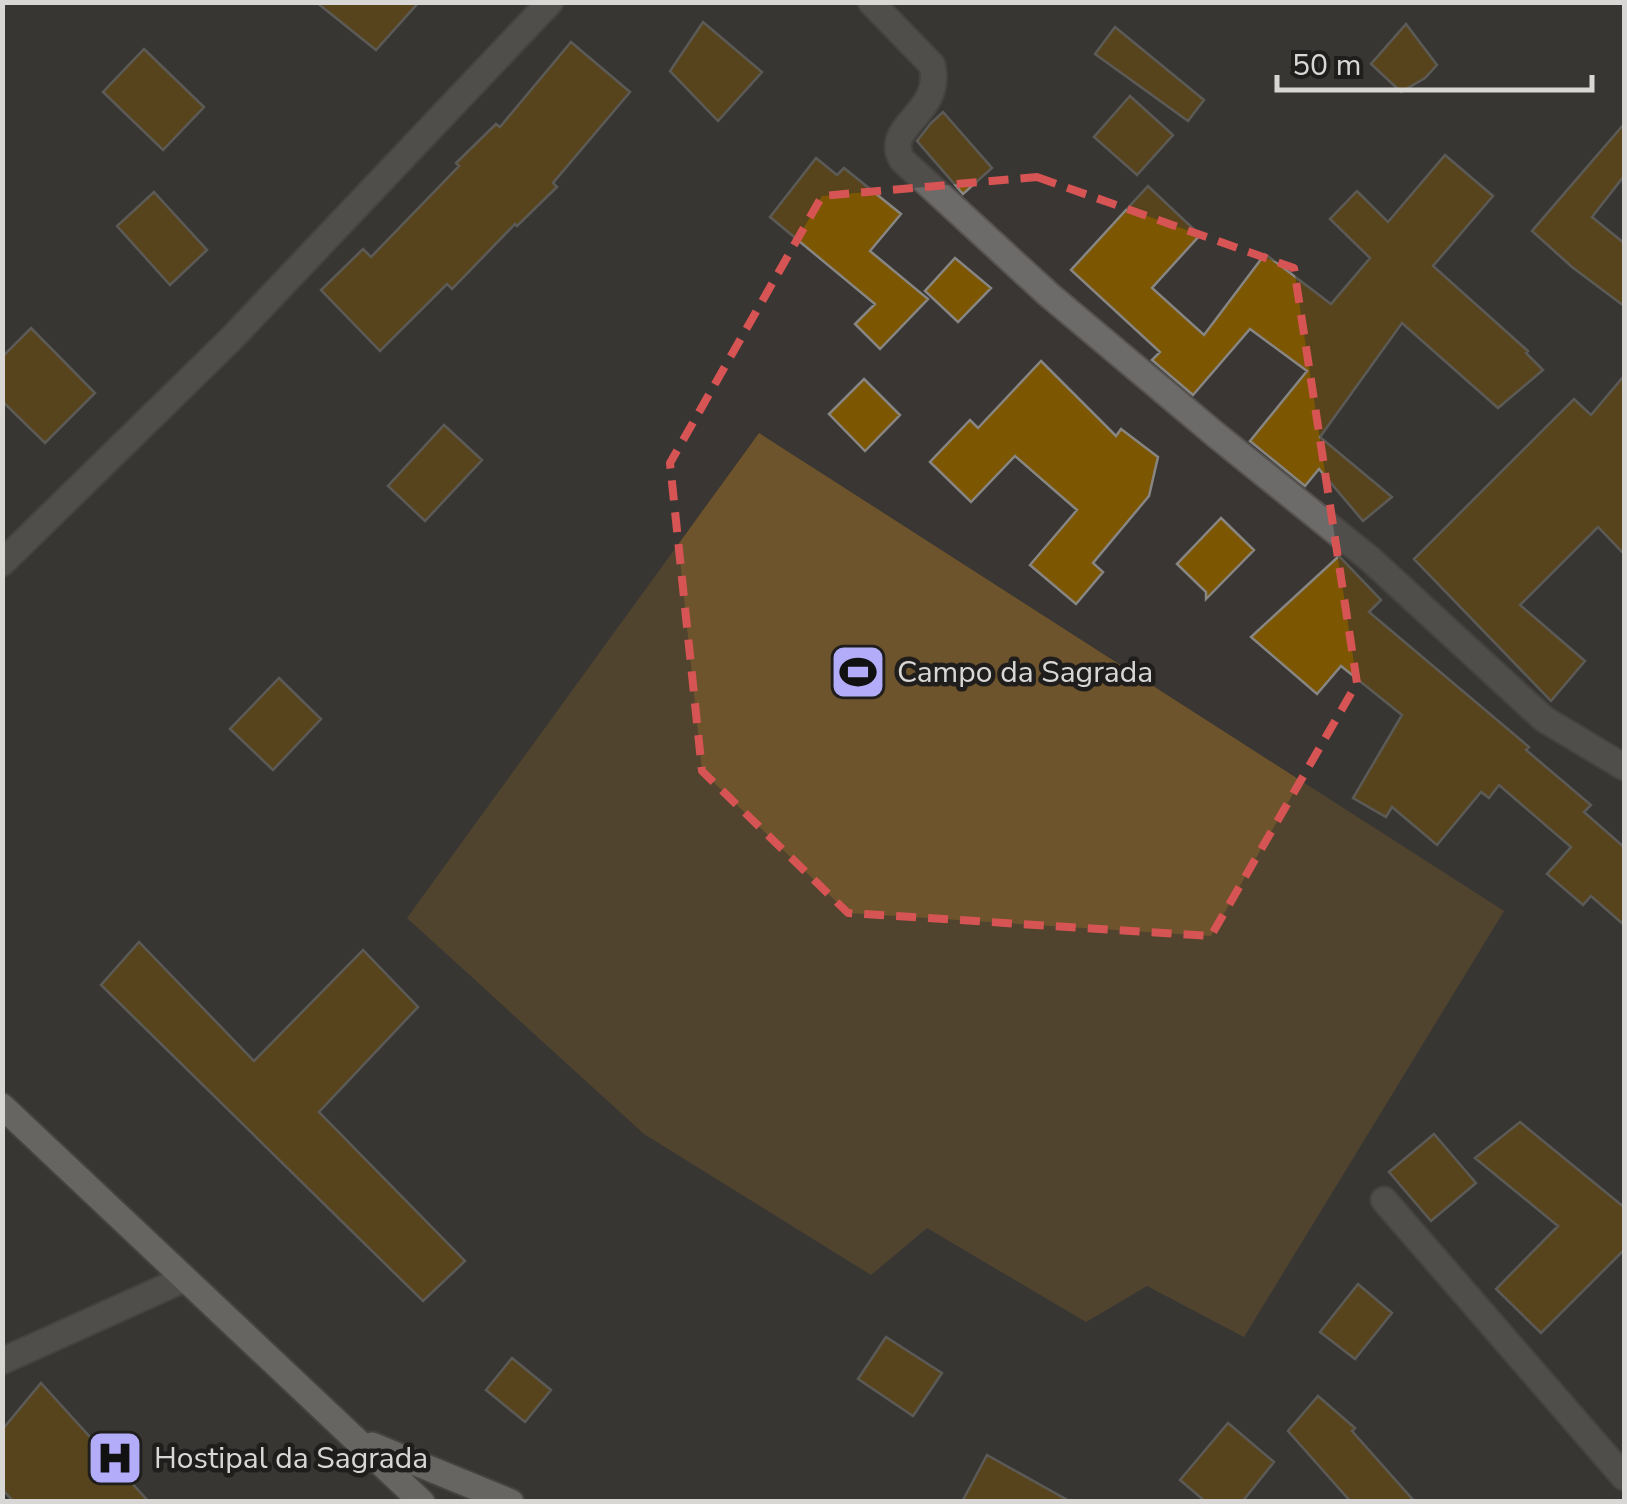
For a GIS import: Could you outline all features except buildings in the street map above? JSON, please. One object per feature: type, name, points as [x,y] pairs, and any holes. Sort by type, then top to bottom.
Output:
[{"type":"main road","points":[[2,1106],[422,1502]]},
{"type":"main road","points":[[358,1439],[512,1502]]},
{"type":"street","points":[[2,563],[231,339],[550,2]]},
{"type":"street","points":[[871,2],[932,65],[935,77],[926,105],[898,138],[897,150],[902,160],[1048,294],[1370,559],[1544,719],[1624,767]]},
{"type":"street","points":[[1384,1200],[1624,1477]]},
{"type":"street","points":[[2,1360],[184,1278]]},
{"type":"highlighted area","points":[[1037,177],[1294,268],[1357,683],[1211,936],[848,913],[702,771],[670,463],[822,196]]},
{"type":"shaded area","name":"Campo da Sagrada","points":[[759,433],[1504,911],[1244,1337],[1147,1286],[1086,1322],[927,1228],[871,1275],[644,1134],[407,918]]},
{"type":"place","name":"Campo da Sagrada","points":[[858,672]]},
{"type":"place","name":"Hostipal da Sagrada","points":[[115,1458]]}]
